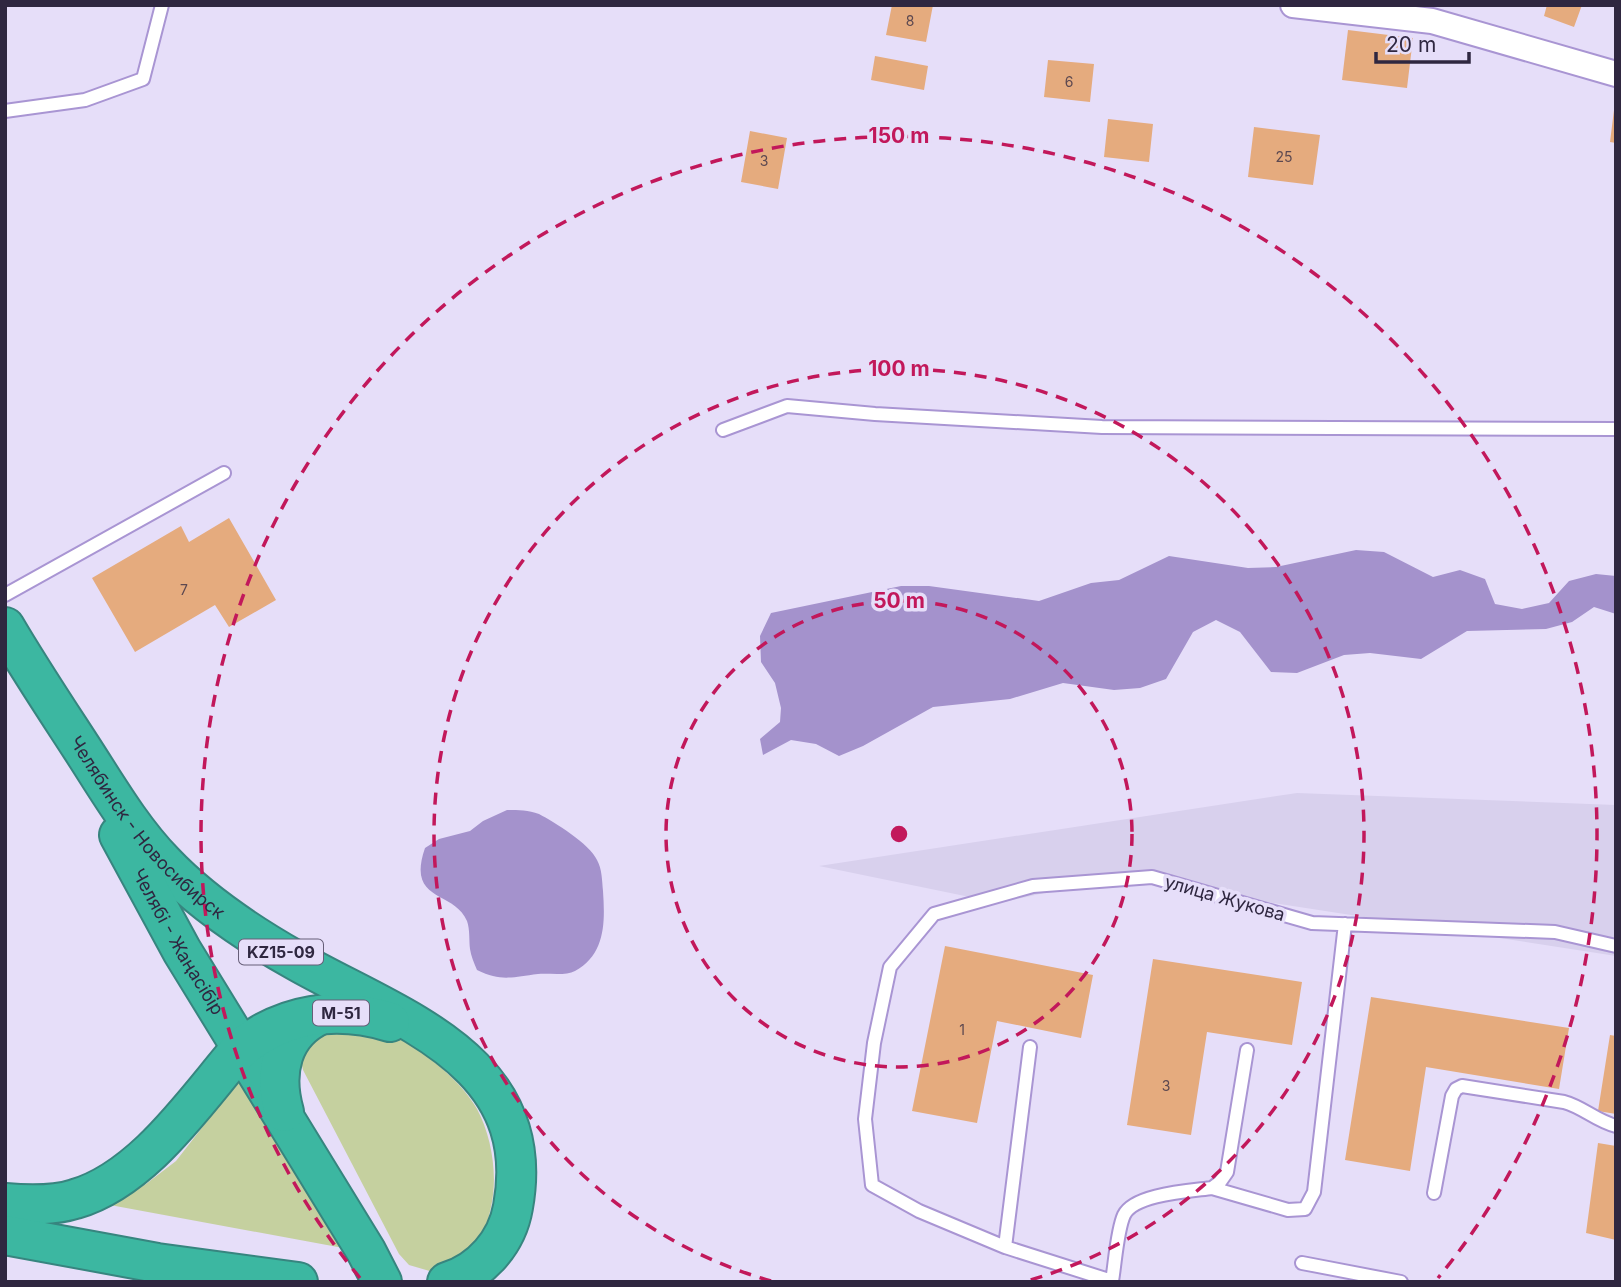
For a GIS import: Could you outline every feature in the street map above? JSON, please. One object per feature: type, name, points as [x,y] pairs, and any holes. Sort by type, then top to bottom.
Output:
[{"type":"highway","name":"Челябинск - Новосибирск","points":[[11,638],[125,815],[164,863],[211,904],[261,940],[406,1018],[444,1042],[475,1071],[495,1097],[507,1120],[515,1149],[513,1209],[503,1237],[480,1264],[463,1276],[447,1282]]},
{"type":"highway","name":"Челябі - Жаңасібір","points":[[11,638],[182,951],[241,1048]]},
{"type":"highway","name":"M-51","points":[[241,1048],[282,1023],[297,1017],[325,1013],[374,1018],[444,1042]]},
{"type":"highway","points":[[293,1133],[279,1093],[281,1061],[287,1045],[297,1031],[308,1021],[325,1013]]},
{"type":"highway","name":"KZ15-09","points":[[241,1048],[366,1251],[382,1282]]},
{"type":"highway","points":[[5,1203],[50,1204],[74,1200],[119,1176],[140,1161],[168,1133],[241,1048]]},
{"type":"highway","points":[[5,1235],[157,1263],[291,1281]]},
{"type":"street","points":[[1293,5],[1433,13],[1616,75]]},
{"type":"lane","points":[[5,111],[85,100],[143,79],[162,5]]},
{"type":"lane","points":[[723,430],[787,406],[875,414],[1102,427],[1616,429]]},
{"type":"lane","points":[[5,595],[224,473]]},
{"type":"lane","name":"улица Жукова","points":[[1005,1247],[919,1211],[872,1185],[865,1119],[874,1044],[890,967],[934,914],[1033,886],[1152,877],[1312,923],[1555,932],[1616,946]]},
{"type":"lane","points":[[1030,1047],[1005,1247],[1112,1282],[1123,1216],[1141,1200],[1212,1188],[1288,1210],[1305,1209],[1314,1192],[1345,924]]},
{"type":"lane","points":[[1212,1188],[1220,1182],[1230,1163],[1247,1050]]},
{"type":"lane","points":[[1434,1193],[1450,1103],[1456,1089],[1462,1086],[1564,1102],[1578,1106],[1602,1122],[1616,1126]]},
{"type":"lane","points":[[1302,1264],[1401,1282]]},
{"type":"shaded area","points":[[1356,550],[1384,552],[1433,577],[1460,570],[1485,579],[1495,604],[1522,609],[1549,603],[1569,581],[1596,574],[1616,576],[1616,614],[1594,607],[1572,622],[1546,629],[1467,631],[1421,659],[1370,653],[1344,655],[1297,673],[1271,672],[1240,632],[1216,620],[1193,632],[1166,679],[1140,688],[1114,690],[1063,683],[1010,699],[933,707],[863,746],[839,756],[816,744],[791,740],[763,755],[760,739],[780,722],[781,708],[775,683],[761,662],[760,636],[771,613],[901,586],[929,586],[1039,601],[1091,583],[1119,580],[1169,556],[1248,568],[1276,567]]},
{"type":"shaded area","points":[[1297,793],[1616,805],[1616,956],[1112,878],[999,903],[819,866]]},
{"type":"shaded area","points":[[507,810],[531,812],[546,818],[580,841],[599,863],[604,902],[601,936],[593,956],[571,973],[507,978],[477,970],[470,952],[467,921],[461,911],[434,894],[422,878],[421,866],[425,848],[439,839],[470,831],[483,821]]},
{"type":"green space","points":[[360,1030],[388,1034],[412,1046],[438,1065],[470,1098],[486,1132],[494,1183],[486,1225],[478,1241],[467,1253],[433,1272],[409,1265],[399,1254],[303,1070],[300,1056],[308,1031]]},
{"type":"green space","points":[[247,1070],[354,1250],[110,1205],[146,1184],[176,1161]]},
{"type":"building","points":[[892,5],[933,5],[926,42],[886,35]]},
{"type":"building","points":[[1547,5],[1582,5],[1574,27],[1544,16]]},
{"type":"building","points":[[1348,30],[1413,38],[1407,88],[1342,80]]},
{"type":"building","points":[[875,56],[928,66],[924,90],[871,80]]},
{"type":"building","points":[[1048,60],[1094,64],[1090,102],[1044,97]]},
{"type":"building","points":[[1616,110],[1616,143],[1610,142]]},
{"type":"building","points":[[1108,119],[1153,124],[1149,162],[1104,157]]},
{"type":"building","points":[[1254,127],[1320,135],[1313,185],[1248,177]]},
{"type":"building","points":[[750,131],[787,138],[778,189],[741,182]]},
{"type":"building","points":[[229,518],[276,600],[229,627],[215,605],[135,652],[92,578],[181,526],[189,542]]},
{"type":"building","points":[[945,946],[1093,975],[1081,1038],[997,1021],[977,1123],[912,1111]]},
{"type":"building","points":[[1153,959],[1302,982],[1292,1045],[1207,1032],[1191,1135],[1127,1125]]},
{"type":"building","points":[[1371,997],[1569,1028],[1559,1089],[1426,1067],[1410,1171],[1345,1160]]},
{"type":"building","points":[[1610,1035],[1616,1036],[1616,1114],[1598,1111]]},
{"type":"building","points":[[1598,1143],[1616,1146],[1616,1240],[1586,1233]]}]
